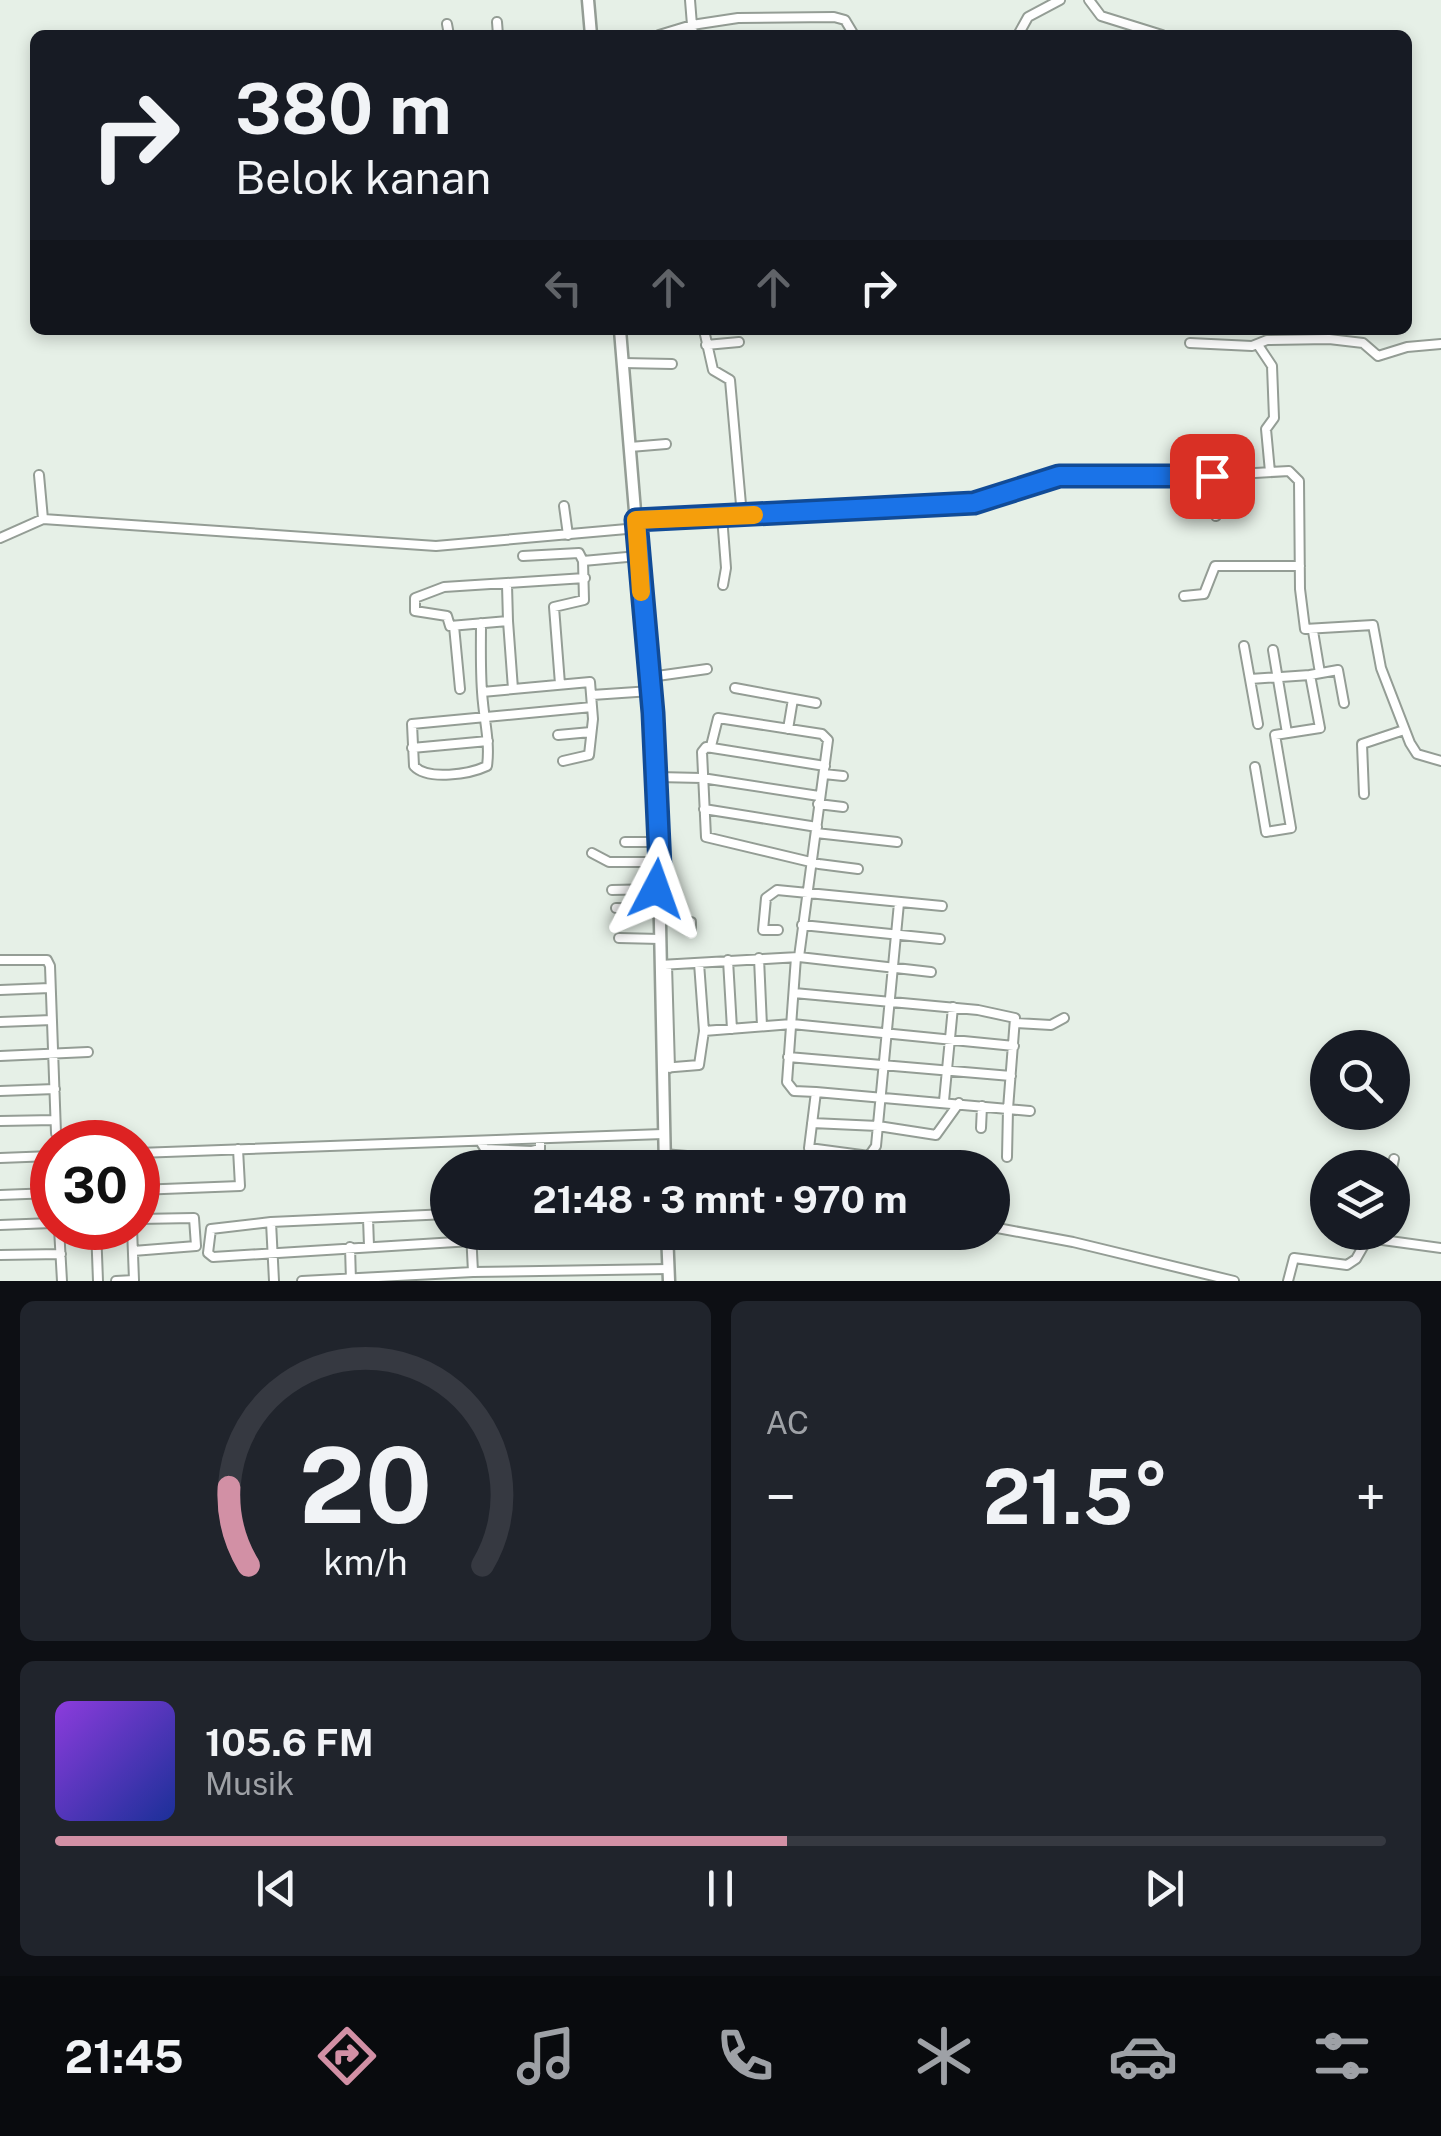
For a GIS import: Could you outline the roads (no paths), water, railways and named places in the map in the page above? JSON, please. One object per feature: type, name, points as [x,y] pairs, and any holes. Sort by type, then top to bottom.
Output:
[{"type":"main road","points":[[588,0],[591,30]]},
{"type":"main road","points":[[621,335],[657,778],[666,1068],[664,1150]]},
{"type":"main road","points":[[668,1250],[669,1275]]},
{"type":"street","points":[[690,0],[693,30],[738,18],[834,17],[844,20],[851,30]]},
{"type":"street","points":[[1021,30],[1028,17],[1060,0]]},
{"type":"street","points":[[1089,0],[1101,16],[1146,30]]},
{"type":"street","points":[[497,22],[498,30]]},
{"type":"street","points":[[447,24],[448,30]]},
{"type":"street","points":[[705,335],[713,370],[730,380],[742,516]]},
{"type":"street","points":[[1354,342],[1355,335]]},
{"type":"street","points":[[706,345],[739,342]]},
{"type":"street","points":[[1190,343],[1354,342],[1364,343],[1378,356],[1407,347],[1441,344]]},
{"type":"street","points":[[1258,345],[1272,366],[1274,418],[1266,429],[1270,472]]},
{"type":"street","points":[[624,364],[672,364]]},
{"type":"street","points":[[630,447],[666,444]]},
{"type":"street","points":[[0,538],[43,519],[436,546],[568,536],[637,524],[722,516],[974,503],[1059,476],[1212,476],[1289,471],[1299,481],[1304,626],[1313,631],[1373,625],[1382,668],[1404,730],[1417,754],[1441,761]]},
{"type":"street","points":[[39,476],[43,519]]},
{"type":"street","points":[[1212,476],[1216,516]]},
{"type":"street","points":[[564,506],[568,536]]},
{"type":"street","points":[[722,516],[726,568],[723,585]]},
{"type":"street","points":[[522,556],[579,553],[583,561],[584,600],[553,609],[560,684]]},
{"type":"street","points":[[583,561],[638,556]]},
{"type":"street","points":[[1184,596],[1204,594],[1215,566],[1300,566]]},
{"type":"street","points":[[508,621],[454,626],[447,616],[416,613],[415,598],[444,587],[585,578]]},
{"type":"street","points":[[507,585],[514,689]]},
{"type":"street","points":[[481,624],[482,692],[485,718],[488,742],[484,768],[433,775],[420,773],[414,766],[412,724],[485,718],[592,707]]},
{"type":"street","points":[[454,626],[460,689]]},
{"type":"street","points":[[1313,631],[1320,673]]},
{"type":"street","points":[[1244,646],[1258,724]]},
{"type":"street","points":[[1272,650],[1286,733]]},
{"type":"street","points":[[650,677],[707,669]]},
{"type":"street","points":[[1250,679],[1310,676],[1338,670],[1344,702]]},
{"type":"street","points":[[1255,767],[1266,832],[1291,828],[1275,735],[1320,728],[1310,676]]},
{"type":"street","points":[[482,692],[587,682],[592,695],[588,758],[563,761]]},
{"type":"street","points":[[735,688],[816,703]]},
{"type":"street","points":[[592,695],[651,691]]},
{"type":"street","points":[[788,729],[793,699]]},
{"type":"street","points":[[858,868],[810,861],[708,838],[702,778],[718,718],[826,738],[817,830],[810,861],[805,893],[794,993],[789,1088],[1030,1110]]},
{"type":"street","points":[[1364,794],[1362,744],[1404,730]]},
{"type":"street","points":[[558,735],[591,732]]},
{"type":"street","points":[[412,748],[488,742]]},
{"type":"street","points":[[707,748],[842,776]]},
{"type":"street","points":[[657,778],[702,778],[843,808]]},
{"type":"street","points":[[704,810],[897,842]]},
{"type":"street","points":[[625,842],[659,842]]},
{"type":"street","points":[[592,853],[609,862],[660,862]]},
{"type":"street","points":[[612,890],[661,889]]},
{"type":"street","points":[[778,930],[763,930],[768,896],[777,890],[942,906]]},
{"type":"street","points":[[816,1092],[808,1145],[811,1150],[864,1156],[874,1152],[899,903]]},
{"type":"street","points":[[616,908],[661,913],[691,922],[691,932]]},
{"type":"street","points":[[802,925],[940,939]]},
{"type":"street","points":[[619,938],[660,939]]},
{"type":"street","points":[[759,958],[762,1026]]},
{"type":"street","points":[[664,965],[798,958],[932,972]]},
{"type":"street","points":[[0,960],[46,960],[56,1120]]},
{"type":"street","points":[[728,960],[732,1029]]},
{"type":"street","points":[[666,1068],[699,1065],[704,1031],[699,962]]},
{"type":"street","points":[[0,990],[50,988]]},
{"type":"street","points":[[794,993],[1010,1014],[1015,1024],[1007,1150]]},
{"type":"street","points":[[944,1101],[953,1007]]},
{"type":"street","points":[[1015,1024],[1053,1024],[1064,1018]]},
{"type":"street","points":[[0,1022],[52,1020]]},
{"type":"street","points":[[704,1031],[792,1024],[1014,1046]]},
{"type":"street","points":[[0,1056],[88,1052]]},
{"type":"street","points":[[788,1057],[1011,1076]]},
{"type":"street","points":[[0,1091],[54,1089]]},
{"type":"street","points":[[812,1123],[878,1126],[936,1135],[959,1103]]},
{"type":"street","points":[[981,1128],[982,1106]]},
{"type":"street","points":[[0,1121],[30,1120]]},
{"type":"street","points":[[160,1152],[663,1134]]},
{"type":"street","points":[[160,1189],[240,1186],[238,1149]]},
{"type":"street","points":[[0,1158],[30,1157]]},
{"type":"street","points":[[0,1194],[30,1193]]},
{"type":"street","points":[[430,1215],[271,1222],[211,1229],[207,1241],[211,1256],[430,1240]]},
{"type":"street","points":[[160,1219],[194,1218],[196,1246],[160,1249]]},
{"type":"street","points":[[368,1218],[369,1246]]},
{"type":"street","points":[[271,1222],[274,1281]]},
{"type":"street","points":[[0,1225],[30,1223]]},
{"type":"street","points":[[1010,1230],[1234,1281]]},
{"type":"street","points":[[1410,1242],[1441,1248]]},
{"type":"street","points":[[350,1247],[351,1280]]},
{"type":"street","points":[[61,1250],[62,1281]]},
{"type":"street","points":[[97,1250],[98,1281]]},
{"type":"street","points":[[116,1281],[134,1280],[133,1251],[146,1250]]},
{"type":"street","points":[[472,1250],[473,1272]]},
{"type":"street","points":[[1288,1281],[1297,1257],[1347,1264],[1356,1259],[1360,1250]]},
{"type":"street","points":[[0,1255],[61,1254]]},
{"type":"street","points":[[302,1281],[458,1277],[473,1272],[669,1275]]}]
